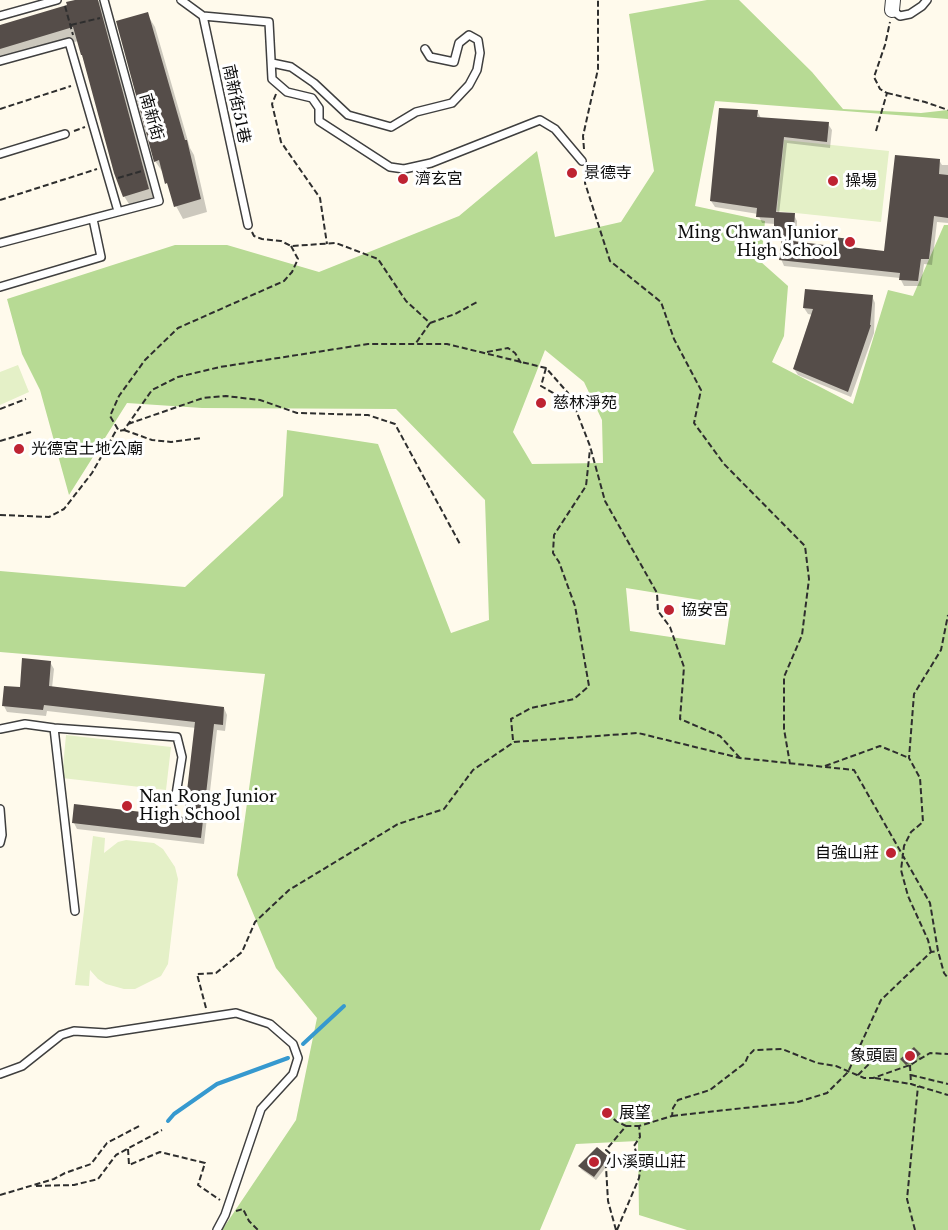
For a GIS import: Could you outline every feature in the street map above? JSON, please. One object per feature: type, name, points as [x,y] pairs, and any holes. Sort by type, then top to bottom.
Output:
[{"type":"lane","points":[[0,16],[57,0]]},
{"type":"lane","name":"南新街","points":[[0,243],[159,201],[152,168],[104,0]]},
{"type":"lane","points":[[181,0],[203,16],[269,22],[272,79],[287,92],[312,98],[319,108],[319,121],[390,167],[404,170],[431,163],[540,120],[555,129],[583,160]]},
{"type":"lane","points":[[892,5],[900,16],[910,14],[927,0]]},
{"type":"lane","name":"南新街51巷","points":[[203,16],[248,225]]},
{"type":"lane","points":[[272,63],[291,67],[314,83],[348,115],[392,127],[416,112],[436,109],[452,103],[468,85],[477,70],[480,52],[478,40],[469,35],[459,43],[454,62],[430,57],[425,50]]},
{"type":"lane","points":[[0,61],[69,42],[118,211]]},
{"type":"lane","points":[[0,154],[65,134]]},
{"type":"lane","points":[[0,286],[101,257],[93,219]]},
{"type":"lane","points":[[0,729],[25,724],[177,737],[182,757],[175,801]]},
{"type":"lane","points":[[54,728],[75,910]]},
{"type":"lane","points":[[0,809],[2,835],[0,843]]},
{"type":"lane","points":[[0,1074],[22,1066],[61,1035],[74,1031],[106,1033],[236,1013],[270,1024],[293,1044],[298,1058],[293,1074],[261,1108],[225,1215],[217,1230]]},
{"type":"path","points":[[63,0],[75,41],[69,42]]},
{"type":"path","points":[[584,148],[583,136],[598,69],[598,0]]},
{"type":"path","points":[[892,5],[885,45],[874,77],[880,89],[948,110]]},
{"type":"path","points":[[70,25],[109,15]]},
{"type":"path","points":[[280,86],[272,104],[281,142],[320,198],[327,244]]},
{"type":"path","points":[[0,109],[62,89]]},
{"type":"path","points":[[876,131],[887,93]]},
{"type":"path","points":[[65,134],[93,124]]},
{"type":"path","points":[[583,160],[585,183],[610,261],[662,302],[674,339],[701,390],[694,423],[724,464],[805,546],[809,579],[802,635],[784,677],[784,729],[790,764]]},
{"type":"path","points":[[110,180],[152,168]]},
{"type":"path","points":[[0,200],[85,174]]},
{"type":"path","points":[[248,225],[254,236],[262,239],[281,241],[291,246],[336,243],[378,259],[406,301],[430,323]]},
{"type":"path","points":[[201,438],[171,442],[152,440],[124,430],[119,431],[110,416],[119,396],[146,360],[178,328],[284,281],[292,273],[298,259],[291,246]]},
{"type":"path","points":[[416,343],[430,323],[455,314],[479,301]]},
{"type":"path","points":[[124,430],[152,390],[178,377],[220,367],[368,344],[447,344],[546,368],[568,393],[574,405],[590,446],[605,501],[657,593],[658,612],[670,627],[684,668],[680,718],[720,736],[740,758]]},
{"type":"path","points":[[486,352],[508,348],[515,352],[521,363]]},
{"type":"path","points":[[546,368],[541,386],[574,405]]},
{"type":"path","points":[[128,424],[203,398],[226,396],[260,400],[297,413],[368,415],[395,424],[461,546]]},
{"type":"path","points":[[0,409],[26,399]]},
{"type":"path","points":[[0,515],[49,517],[64,509],[92,473],[117,429]]},
{"type":"path","points":[[0,441],[31,432]]},
{"type":"path","points":[[514,742],[512,719],[531,708],[574,699],[589,686],[575,606],[559,562],[553,553],[554,535],[586,486],[590,446]]},
{"type":"path","points":[[931,952],[900,870],[904,846],[911,832],[923,822],[920,778],[909,758],[914,694],[941,650],[948,615]]},
{"type":"path","points":[[208,1017],[197,974],[216,973],[242,952],[255,922],[289,890],[398,824],[444,809],[473,770],[514,742],[638,733],[740,758],[854,770],[930,903],[938,951],[944,973],[948,978]]},
{"type":"path","points":[[824,767],[880,746],[909,758]]},
{"type":"path","points":[[607,1113],[626,1126],[639,1126],[672,1116],[798,1102],[827,1093],[848,1072],[881,1000],[931,952],[938,951]]},
{"type":"path","points":[[672,1116],[673,1108],[678,1100],[710,1090],[745,1063],[754,1050],[782,1049],[817,1063],[836,1066],[858,1075],[911,1084],[948,1095]]},
{"type":"path","points":[[873,1078],[910,1065],[930,1053],[948,1054]]},
{"type":"path","points":[[858,1075],[878,1055]]},
{"type":"path","points":[[910,1065],[911,1084]]},
{"type":"path","points":[[911,1076],[948,1084]]},
{"type":"path","points":[[915,1230],[907,1200],[918,1086]]},
{"type":"path","points":[[0,1195],[54,1179],[91,1164],[107,1143],[141,1125]]},
{"type":"path","points":[[616,1230],[608,1201],[606,1167],[613,1156],[606,1150],[626,1126]]},
{"type":"path","points":[[616,1230],[639,1178],[641,1165],[634,1146],[640,1137],[639,1126]]},
{"type":"path","points":[[31,1186],[74,1185],[98,1179],[116,1155],[162,1130]]},
{"type":"path","points":[[128,1149],[129,1165],[160,1152],[205,1163],[198,1185],[225,1204],[230,1198]]},
{"type":"path","points":[[225,1215],[243,1209],[249,1221],[258,1230]]},
{"type":"green space","points":[[707,0],[739,0],[812,72],[843,109],[921,113],[948,110],[948,119],[715,101],[695,206],[765,221],[761,262],[788,286],[784,336],[772,362],[853,404],[888,290],[913,296],[944,225],[948,225],[948,1230],[687,1230],[639,1215],[638,1141],[576,1144],[540,1230],[222,1230],[296,1120],[317,1018],[276,968],[237,875],[265,674],[0,652],[0,571],[185,587],[283,496],[287,430],[378,444],[451,633],[489,620],[485,500],[396,409],[202,408],[127,403],[69,495],[40,390],[22,354],[7,299],[175,245],[227,245],[319,272],[459,216],[537,151],[555,237],[621,222],[654,171],[629,14]],"holes":[[[545,350],[584,382],[602,420],[603,463],[532,464],[513,432]],[[626,588],[731,605],[725,645],[630,631]]]},
{"type":"green space","name":"操場","points":[[784,140],[889,151],[881,222],[777,211]]},
{"type":"green space","points":[[18,365],[29,392],[0,405],[0,372]]},
{"type":"green space","points":[[66,735],[171,747],[166,790],[62,778]]},
{"type":"green space","points":[[93,836],[105,838],[104,853],[118,842],[126,840],[154,843],[163,849],[175,867],[178,879],[168,964],[161,976],[135,989],[124,989],[106,984],[90,970],[89,986],[75,985]]},
{"type":"building","points":[[98,0],[149,189],[123,197],[114,173],[73,27],[0,49],[0,25],[67,5],[66,2]]},
{"type":"building","points":[[148,12],[185,140],[187,140],[201,199],[174,207],[159,160],[154,162],[116,21]]},
{"type":"building","points":[[719,108],[758,110],[757,117],[829,122],[827,142],[784,137],[776,212],[795,213],[793,241],[832,246],[833,237],[850,239],[850,247],[884,251],[895,155],[940,159],[939,174],[948,175],[948,218],[934,216],[929,259],[921,259],[918,281],[899,280],[900,273],[779,260],[783,231],[774,230],[774,218],[756,217],[757,208],[710,201]]},
{"type":"building","points":[[805,289],[873,295],[871,325],[848,392],[793,369],[813,309],[803,308]]},
{"type":"building","points":[[22,658],[51,661],[49,686],[224,707],[223,725],[214,724],[201,838],[72,823],[74,804],[184,817],[195,722],[44,705],[43,710],[2,706],[4,686],[20,687]]},
{"type":"building","name":"象頭園","points":[[914,1047],[921,1054],[906,1065],[900,1059]]},
{"type":"building","name":"小溪頭山莊","points":[[597,1147],[609,1157],[594,1177],[578,1166]]},
{"type":"waterway","points":[[303,1044],[344,1006]]},
{"type":"waterway","points":[[168,1121],[174,1114],[217,1084],[288,1058]]},
{"type":"place","name":"景德寺","points":[[572,173]]},
{"type":"place","name":"濟玄宮","points":[[403,179]]},
{"type":"place","name":"操場","points":[[833,181]]},
{"type":"place","name":"Ming Chwan Junior High School","points":[[850,242]]},
{"type":"place","name":"慈林淨苑","points":[[541,403]]},
{"type":"place","name":"光德宮土地公廟","points":[[19,449]]},
{"type":"place","name":"協安宮","points":[[669,610]]},
{"type":"place","name":"Nan Rong Junior High School","points":[[127,806]]},
{"type":"place","name":"自強山莊","points":[[891,853]]},
{"type":"place","name":"象頭園","points":[[910,1056]]},
{"type":"place","name":"展望","points":[[607,1113]]},
{"type":"place","name":"小溪頭山莊","points":[[594,1162]]}]
